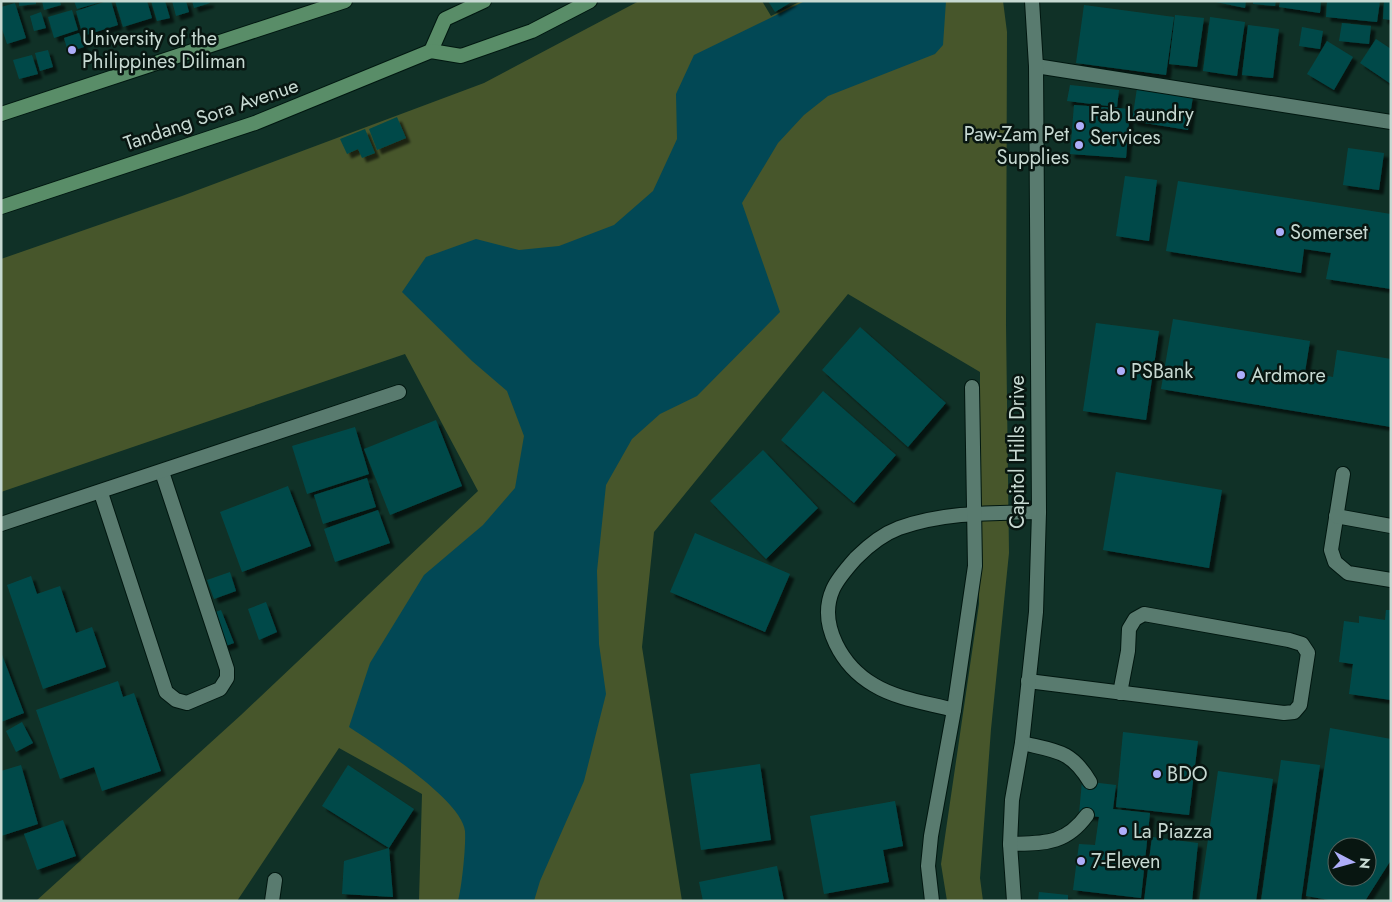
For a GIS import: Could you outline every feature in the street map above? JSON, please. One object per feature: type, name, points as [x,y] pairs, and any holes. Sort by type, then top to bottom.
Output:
[{"type":"main road","points":[[1,114],[344,1]]},
{"type":"main road","points":[[431,52],[445,19],[484,1]]},
{"type":"main road","name":"Tandang Sora Avenue","points":[[1,207],[255,123],[431,52],[461,56],[532,31],[590,1]]},
{"type":"street","name":"Capitol Hills Drive","points":[[1014,901],[1010,844],[1012,800],[1022,743],[1036,612],[1039,512],[1036,66],[1032,1]]},
{"type":"street","points":[[1036,66],[1391,122]]},
{"type":"street","points":[[932,901],[928,866],[931,836],[954,710],[974,566],[975,514],[972,387]]},
{"type":"street","points":[[1,524],[101,493],[399,392]]},
{"type":"street","points":[[101,493],[166,692],[176,700],[187,703],[220,688],[227,678],[227,668],[162,472]]},
{"type":"street","points":[[1342,474],[1331,550],[1335,562],[1348,573],[1391,580]]},
{"type":"street","points":[[954,710],[889,693],[873,685],[855,670],[840,651],[829,629],[828,614],[833,589],[849,566],[868,546],[897,528],[935,517],[1039,512]]},
{"type":"street","points":[[1336,516],[1391,526]]},
{"type":"street","points":[[1028,681],[1120,693],[1284,713],[1294,712],[1300,705],[1308,653],[1302,644],[1289,640],[1144,614],[1135,619],[1129,629],[1128,651],[1120,693]]},
{"type":"street","points":[[1022,743],[1071,757],[1082,768],[1090,782]]},
{"type":"street","points":[[1010,844],[1050,843],[1079,827],[1087,815]]},
{"type":"street","points":[[272,901],[275,880]]},
{"type":"green space","points":[[639,1],[762,1],[771,16],[801,1],[1003,1],[1007,32],[1006,325],[1009,553],[991,729],[980,878],[983,901],[947,901],[941,864],[979,604],[980,372],[848,294],[654,532],[642,647],[682,901],[419,901],[422,794],[339,748],[237,901],[36,901],[241,715],[478,491],[405,354],[1,492],[1,259],[182,196],[484,83]]},
{"type":"water","points":[[805,1],[946,1],[943,45],[935,54],[828,96],[804,115],[778,143],[742,203],[780,312],[697,396],[660,414],[632,439],[606,485],[597,571],[599,644],[606,694],[584,781],[540,881],[534,901],[458,901],[465,838],[465,831],[460,818],[434,789],[416,774],[349,727],[370,663],[424,575],[483,525],[515,488],[524,436],[507,391],[472,361],[402,292],[426,257],[476,239],[519,250],[559,246],[614,225],[653,191],[677,139],[676,94],[694,55]]},
{"type":"building","points":[[19,1],[36,1],[36,4],[19,6]]},
{"type":"building","points":[[42,1],[60,1],[61,5],[44,10]]},
{"type":"building","points":[[74,1],[101,1],[101,2],[77,9]]},
{"type":"building","points":[[111,1],[118,25],[83,36],[76,11]]},
{"type":"building","points":[[115,1],[147,1],[152,18],[123,27]]},
{"type":"building","points":[[151,1],[165,1],[170,18],[157,21]]},
{"type":"building","points":[[172,1],[186,1],[189,12],[176,16]]},
{"type":"building","points":[[192,1],[209,1],[210,3],[194,8]]},
{"type":"building","points":[[768,1],[793,1],[775,12]]},
{"type":"building","points":[[1211,1],[1246,1],[1245,8]]},
{"type":"building","points":[[1253,1],[1276,1],[1275,6],[1253,4]]},
{"type":"building","points":[[1280,1],[1321,1],[1320,13],[1279,7]]},
{"type":"building","points":[[1327,1],[1380,1],[1377,22],[1326,17]]},
{"type":"building","points":[[1384,1],[1391,1],[1391,20],[1383,19]]},
{"type":"building","points":[[15,3],[26,38],[7,44],[1,26],[1,7]]},
{"type":"building","points":[[1084,5],[1174,17],[1166,75],[1076,63]]},
{"type":"building","points":[[72,10],[78,30],[54,38],[48,17]]},
{"type":"building","points":[[41,12],[46,28],[34,31],[30,16]]},
{"type":"building","points":[[1175,15],[1204,18],[1197,67],[1169,64]]},
{"type":"building","points":[[1210,17],[1245,22],[1237,76],[1203,71]]},
{"type":"building","points":[[1342,23],[1371,26],[1369,44],[1339,41]]},
{"type":"building","points":[[1248,25],[1279,29],[1273,78],[1242,75]]},
{"type":"building","points":[[1302,27],[1323,31],[1320,49],[1299,46]]},
{"type":"building","points":[[79,33],[84,47],[68,52],[64,38]]},
{"type":"building","points":[[1376,39],[1391,49],[1391,84],[1360,63]]},
{"type":"building","points":[[1327,41],[1353,57],[1334,90],[1307,74]]},
{"type":"building","points":[[48,50],[53,67],[40,71],[35,53]]},
{"type":"building","points":[[32,55],[38,74],[19,79],[13,60]]},
{"type":"building","points":[[1070,85],[1119,90],[1117,107],[1067,101]]},
{"type":"building","points":[[1137,88],[1193,96],[1188,130],[1132,121]]},
{"type":"building","points":[[1074,105],[1130,109],[1126,158],[1070,154]]},
{"type":"building","points":[[397,117],[406,138],[377,150],[369,129]]},
{"type":"building","points":[[365,129],[375,153],[362,158],[358,149],[347,154],[340,139]]},
{"type":"building","points":[[1348,148],[1384,153],[1379,190],[1343,185]]},
{"type":"building","points":[[1125,176],[1157,180],[1149,241],[1116,236]]},
{"type":"building","name":"Somerset","points":[[1178,181],[1391,214],[1391,289],[1326,279],[1331,253],[1304,249],[1301,273],[1166,251]]},
{"type":"building","name":"Ardmore","points":[[1173,319],[1310,341],[1305,372],[1333,377],[1337,350],[1391,359],[1391,427],[1161,389]]},
{"type":"building","name":"PSBank","points":[[1096,323],[1159,331],[1146,420],[1083,411]]},
{"type":"building","points":[[860,327],[946,403],[908,447],[822,370]]},
{"type":"building","points":[[823,391],[896,455],[854,503],[781,440]]},
{"type":"building","points":[[436,420],[462,486],[390,515],[364,449]]},
{"type":"building","points":[[355,427],[369,474],[307,494],[292,446]]},
{"type":"building","points":[[763,450],[818,508],[766,559],[710,501]]},
{"type":"building","points":[[1116,472],[1222,490],[1209,568],[1103,550]]},
{"type":"building","points":[[367,478],[376,507],[323,524],[314,495]]},
{"type":"building","points":[[288,486],[311,546],[242,572],[220,512]]},
{"type":"building","points":[[378,510],[390,543],[335,562],[324,529]]},
{"type":"building","points":[[695,533],[790,574],[765,632],[670,592]]},
{"type":"building","points":[[230,572],[236,591],[214,599],[207,580]]},
{"type":"building","points":[[31,576],[37,594],[60,586],[76,633],[92,627],[106,667],[43,689],[7,585]]},
{"type":"building","points":[[266,602],[277,632],[259,640],[248,609]]},
{"type":"building","points":[[221,610],[234,643],[223,647],[210,614]]},
{"type":"building","points":[[1386,610],[1391,610],[1391,700],[1349,694],[1353,664],[1339,662],[1344,621],[1359,623],[1359,616],[1385,620]]},
{"type":"building","points":[[1,652],[24,713],[1,722]]},
{"type":"building","points":[[118,681],[123,697],[134,693],[161,771],[102,791],[94,767],[60,779],[36,710]]},
{"type":"building","points":[[22,722],[33,743],[16,752],[6,731]]},
{"type":"building","points":[[1330,728],[1391,739],[1391,860],[1377,882],[1377,837],[1327,837],[1327,887],[1374,887],[1365,901],[1335,901],[1306,896]]},
{"type":"building","name":"BDO","points":[[1123,732],[1198,741],[1189,815],[1116,807]]},
{"type":"building","points":[[1281,760],[1320,765],[1301,901],[1261,901]]},
{"type":"building","points":[[760,764],[771,840],[701,850],[690,774]]},
{"type":"building","points":[[21,765],[38,824],[1,836],[1,771]]},
{"type":"building","points":[[348,765],[414,809],[389,848],[322,806]]},
{"type":"building","points":[[1218,771],[1273,779],[1256,901],[1199,901]]},
{"type":"building","name":"La Piazza","points":[[1082,781],[1116,785],[1113,809],[1150,813],[1141,898],[1073,890],[1079,844],[1095,845],[1099,817],[1079,814]]},
{"type":"building","points":[[895,801],[903,846],[883,850],[889,882],[824,894],[810,816]]},
{"type":"building","points":[[63,820],[76,856],[37,870],[24,834]]},
{"type":"building","points":[[1152,837],[1198,843],[1192,901],[1144,901]]},
{"type":"building","points":[[389,848],[393,897],[342,894],[344,861]]},
{"type":"building","points":[[777,866],[784,901],[703,901],[699,882]]},
{"type":"building","points":[[1039,892],[1068,895],[1068,901],[1038,901]]},
{"type":"place","name":"University of the Philippines Diliman","points":[[72,50]]},
{"type":"place","name":"Fab Laundry Services","points":[[1080,126]]},
{"type":"place","name":"Paw-Zam Pet Supplies","points":[[1079,145]]},
{"type":"place","name":"Somerset","points":[[1280,232]]},
{"type":"place","name":"PSBank","points":[[1121,371]]},
{"type":"place","name":"Ardmore","points":[[1241,375]]},
{"type":"place","name":"BDO","points":[[1157,774]]},
{"type":"place","name":"La Piazza","points":[[1123,831]]},
{"type":"place","name":"7-Eleven","points":[[1081,861]]}]
